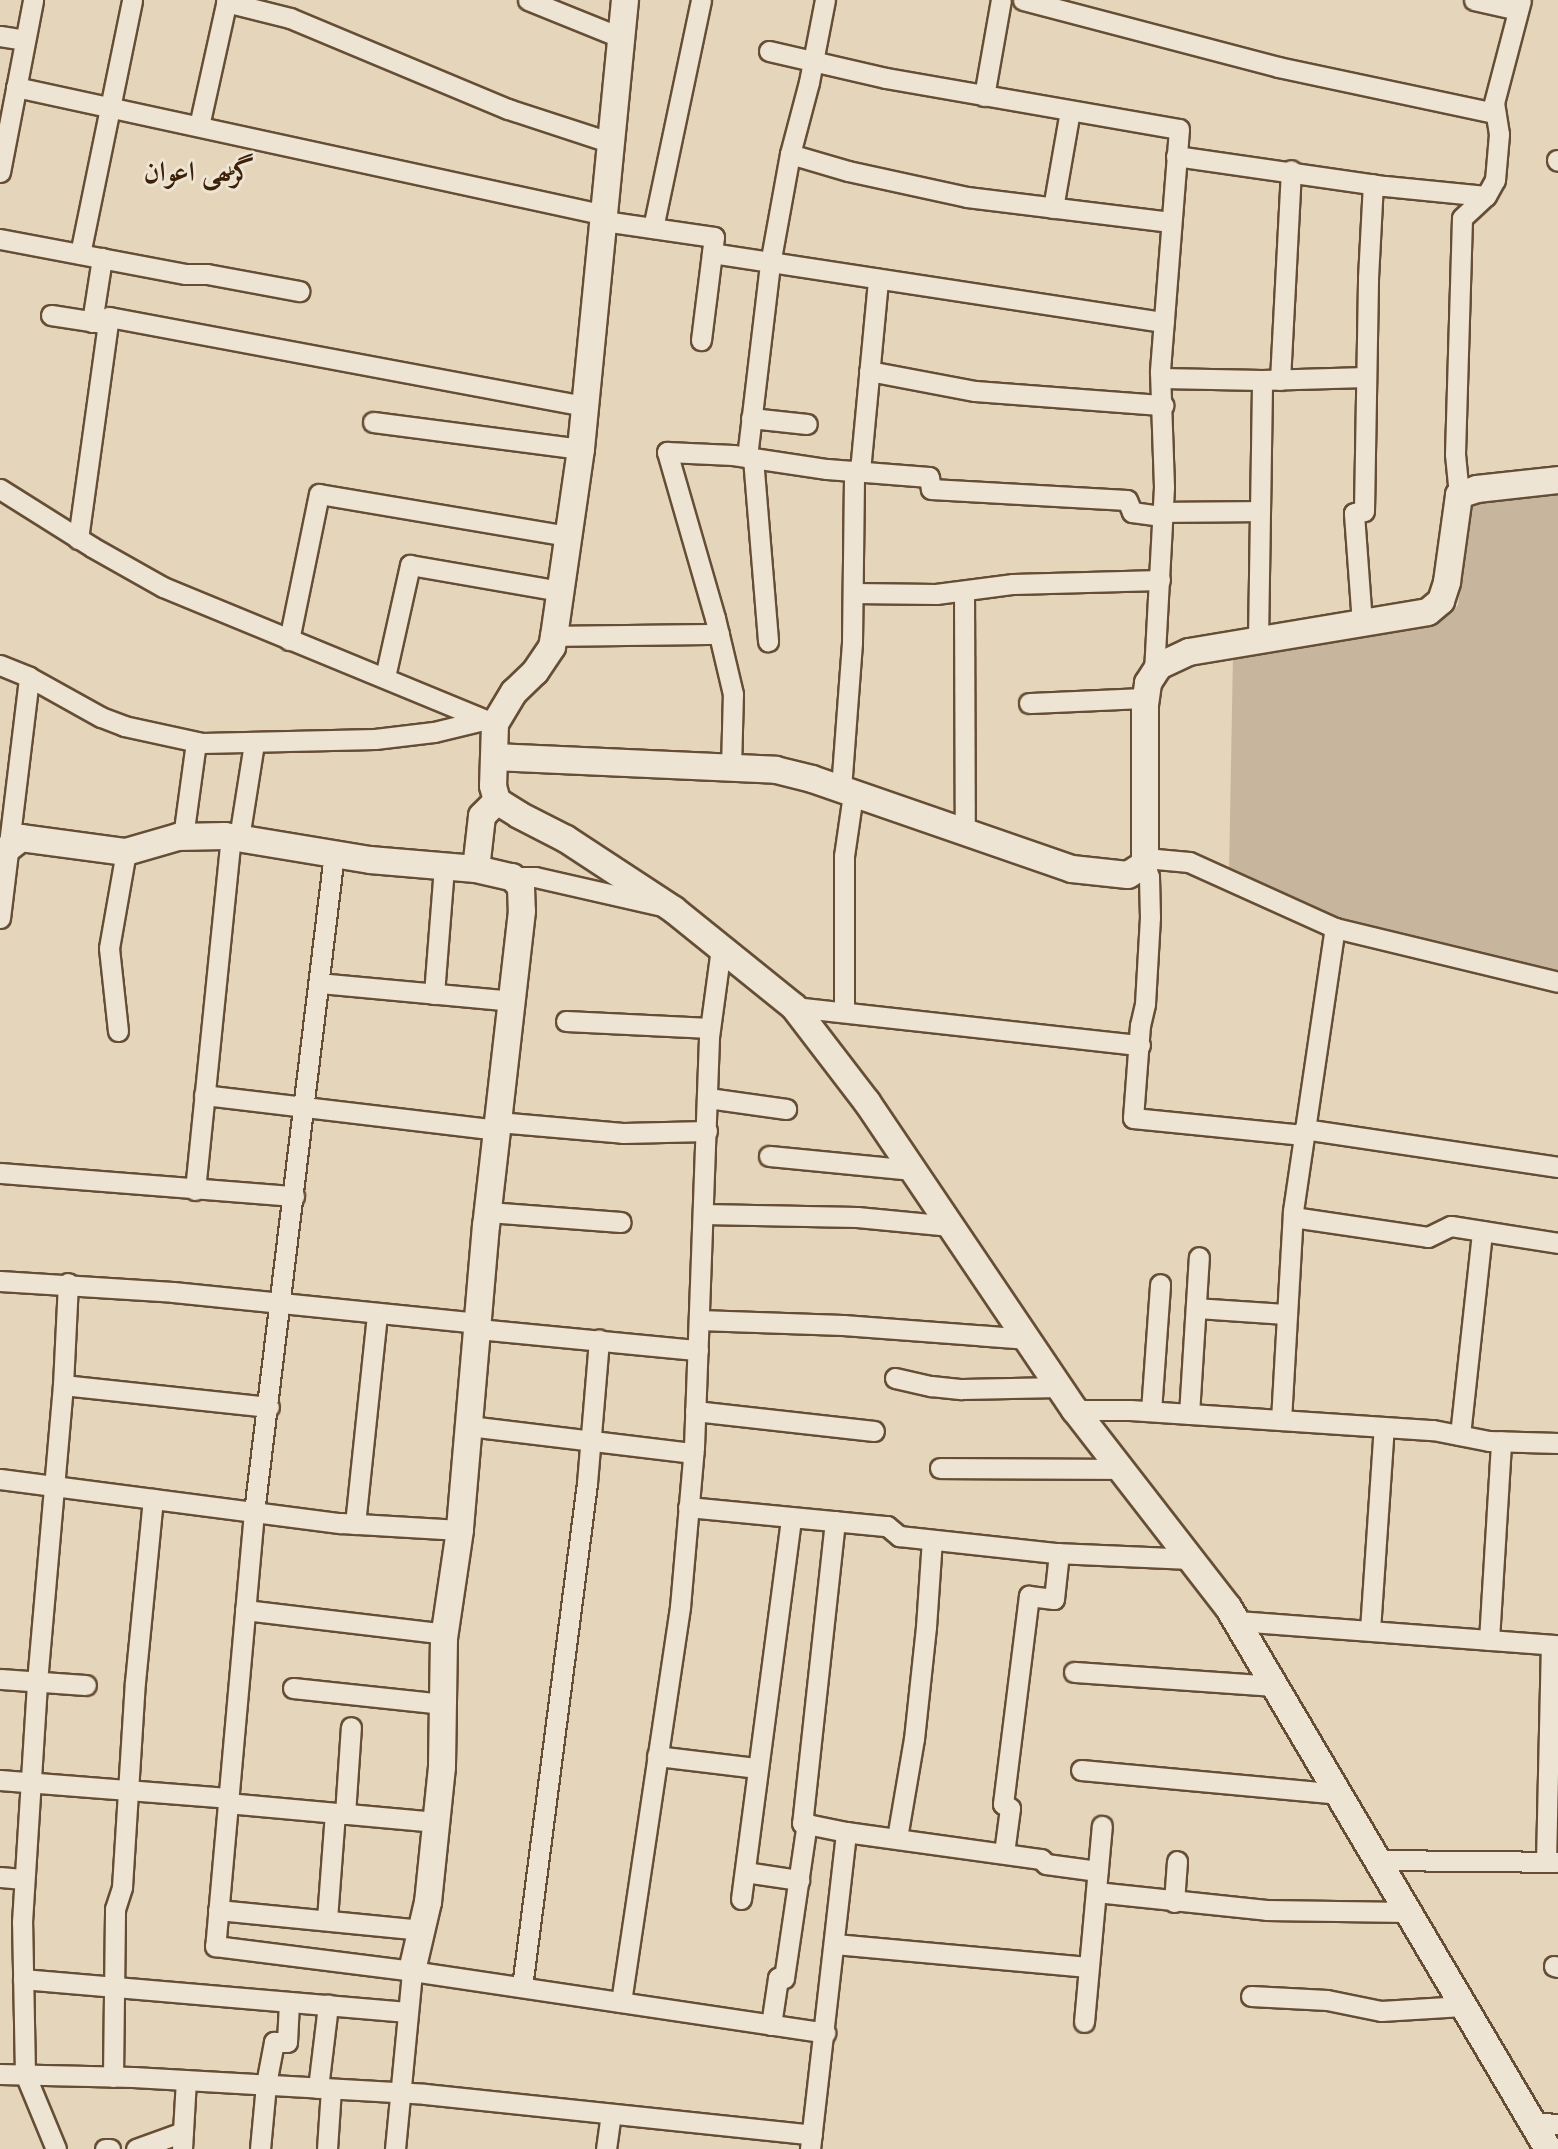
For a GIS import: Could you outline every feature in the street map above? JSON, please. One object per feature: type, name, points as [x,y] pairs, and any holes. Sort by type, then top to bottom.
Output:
[{"type":"street","points":[[0,172],[33,0]]},
{"type":"street","points":[[80,254],[132,0]]},
{"type":"street","points":[[528,0],[622,38]]},
{"type":"street","points":[[0,664],[29,677],[101,718],[124,726],[196,742],[375,739],[489,722],[534,672],[552,647],[586,406],[625,0]]},
{"type":"street","points":[[653,229],[701,0]]},
{"type":"street","points":[[768,640],[750,458],[751,418],[770,264],[790,154],[825,0]]},
{"type":"street","points":[[984,96],[1001,0]]},
{"type":"street","points":[[1023,0],[1278,67],[1495,113]]},
{"type":"street","points":[[1150,686],[1159,666],[1189,652],[1428,612],[1441,601],[1447,582],[1459,495],[1455,454],[1462,218],[1486,196],[1495,180],[1499,134],[1495,113],[1499,80],[1520,5],[1474,0]]},
{"type":"street","points":[[199,125],[226,1],[290,18],[508,109],[611,143]]},
{"type":"street","points":[[0,36],[24,40]]},
{"type":"street","points":[[769,51],[984,96],[1179,129],[1170,222],[1161,378],[1163,514],[1150,686],[1145,861],[1149,877],[1150,917],[1133,1118],[1303,1132],[1558,1167]]},
{"type":"street","points":[[16,87],[199,125],[653,229],[714,237],[701,340]]},
{"type":"street","points":[[1053,208],[1070,111]]},
{"type":"street","points":[[790,154],[848,171],[967,197],[1170,222]]},
{"type":"street","points":[[1176,156],[1291,170],[1373,184],[1486,196]]},
{"type":"street","points":[[1258,640],[1259,511],[1291,170]]},
{"type":"street","points":[[1362,623],[1353,513],[1364,511],[1373,184]]},
{"type":"street","points":[[0,239],[299,290]]},
{"type":"street","points":[[712,253],[770,264],[1164,322]]},
{"type":"street","points":[[78,539],[100,323],[102,258]]},
{"type":"street","points":[[844,1012],[844,856],[857,471],[878,279]]},
{"type":"street","points":[[51,315],[100,323],[110,317],[213,334],[339,362],[586,406]]},
{"type":"street","points":[[869,371],[975,391],[1163,405]]},
{"type":"street","points":[[1161,378],[1271,380],[1366,377]]},
{"type":"street","points":[[751,418],[807,424]]},
{"type":"street","points":[[373,422],[581,449]]},
{"type":"street","points":[[731,768],[733,694],[719,634],[667,452],[929,477],[931,489],[1127,500],[1132,512],[1163,514],[1259,511]]},
{"type":"street","points":[[1459,495],[1476,489],[1558,480]]},
{"type":"street","points":[[0,489],[78,539],[163,587],[489,722]]},
{"type":"street","points":[[289,639],[319,494],[568,536]]},
{"type":"street","points":[[385,677],[410,565],[561,591]]},
{"type":"street","points":[[853,593],[964,592],[1013,584],[1160,580]]},
{"type":"street","points":[[964,592],[965,832]]},
{"type":"street","points":[[554,636],[719,634]]},
{"type":"street","points":[[0,918],[3,849],[29,677]]},
{"type":"street","points":[[1029,703],[1150,686]]},
{"type":"street","points":[[489,722],[494,757],[493,786],[497,801],[566,839],[670,908],[794,1007],[867,1102],[1075,1410],[1237,1621],[1463,2006],[1545,2123],[1548,2149]]},
{"type":"street","points":[[183,837],[196,742]]},
{"type":"street","points":[[195,1190],[235,838],[254,743]]},
{"type":"street","points":[[494,757],[776,771],[847,792],[1072,869],[1128,875],[1145,861],[1189,862],[1335,928],[1558,982]]},
{"type":"street","points":[[476,869],[482,816],[497,801]]},
{"type":"street","points":[[3,849],[21,838],[126,852],[183,837],[235,838],[334,854],[476,869],[512,877],[535,877],[670,908]]},
{"type":"street","points":[[118,1031],[109,948],[126,852]]},
{"type":"street","points":[[334,854],[282,1304],[254,1512],[215,1946],[411,1970],[825,2033]]},
{"type":"street","points":[[434,993],[444,867]]},
{"type":"street","points":[[395,2149],[411,1970],[428,1902],[436,1822],[444,1634],[460,1531],[488,1212],[522,896],[521,887],[512,877]]},
{"type":"street","points":[[1280,1420],[1293,1217],[1303,1132],[1335,928]]},
{"type":"street","points":[[621,2002],[681,1607],[693,1453],[710,1028],[721,948]]},
{"type":"street","points":[[319,983],[512,1001]]},
{"type":"street","points":[[794,1007],[1140,1045]]},
{"type":"street","points":[[566,1021],[710,1028]]},
{"type":"street","points":[[204,1095],[498,1126],[623,1133],[707,1131]]},
{"type":"street","points":[[708,1098],[786,1109]]},
{"type":"street","points":[[769,1156],[913,1170]]},
{"type":"street","points":[[0,1173],[294,1196]]},
{"type":"street","points":[[488,1212],[621,1222]]},
{"type":"street","points":[[704,1214],[857,1217],[951,1226]]},
{"type":"street","points":[[1293,1217],[1428,1237],[1451,1226],[1558,1243]]},
{"type":"street","points":[[1460,1435],[1482,1231]]},
{"type":"street","points":[[1189,1414],[1199,1257]]},
{"type":"street","points":[[0,1281],[68,1283],[282,1304],[698,1350]]},
{"type":"street","points":[[56,2149],[25,2074],[24,1880],[37,1682],[64,1385],[68,1283]]},
{"type":"street","points":[[1151,1411],[1160,1284]]},
{"type":"street","points":[[1196,1308],[1287,1314]]},
{"type":"street","points":[[355,1524],[377,1314]]},
{"type":"street","points":[[699,1320],[843,1325],[1028,1339]]},
{"type":"street","points":[[522,1987],[590,1441],[599,1340]]},
{"type":"street","points":[[895,1378],[962,1389],[1060,1387]]},
{"type":"street","points":[[64,1385],[269,1407]]},
{"type":"street","points":[[1075,1410],[1151,1411],[1384,1427],[1501,1441],[1558,1443]]},
{"type":"street","points":[[695,1411],[874,1431]]},
{"type":"street","points":[[469,1426],[693,1453]]},
{"type":"street","points":[[1370,1630],[1384,1427]]},
{"type":"street","points":[[1489,1640],[1501,1441]]},
{"type":"street","points":[[940,1468],[1121,1469]]},
{"type":"street","points":[[0,1479],[355,1524],[460,1531]]},
{"type":"street","points":[[113,2077],[115,1909],[122,1887],[153,1499]]},
{"type":"street","points":[[688,1507],[887,1526],[899,1536],[932,1540],[1059,1553],[1191,1559]]},
{"type":"street","points":[[741,1899],[756,1768],[791,1517]]},
{"type":"street","points":[[835,1521],[802,1823],[846,1832],[1041,1859],[1046,1864],[1098,1871]]},
{"type":"street","points":[[897,1838],[914,1739],[932,1540]]},
{"type":"street","points":[[1003,1853],[1010,1808],[1003,1804],[1028,1596],[1054,1599],[1059,1553]]},
{"type":"street","points":[[245,1610],[444,1634]]},
{"type":"street","points":[[1237,1621],[1555,1645],[1552,1862],[1377,1860]]},
{"type":"street","points":[[1074,1672],[1276,1686]]},
{"type":"street","points":[[0,1679],[86,1685]]},
{"type":"street","points":[[293,1688],[443,1704]]},
{"type":"street","points":[[327,1919],[351,1727]]},
{"type":"street","points":[[657,1756],[756,1768]]},
{"type":"street","points":[[1081,1770],[1338,1794]]},
{"type":"street","points":[[0,1780],[128,1790],[436,1822]]},
{"type":"street","points":[[771,2025],[778,1978],[784,1978],[807,1823]]},
{"type":"street","points":[[1084,2022],[1101,1826]]},
{"type":"street","points":[[0,2074],[187,2080],[425,2094],[611,2114],[811,2142],[846,1832]]},
{"type":"street","points":[[1174,1902],[1177,1861]]},
{"type":"street","points":[[745,1872],[799,1880]]},
{"type":"street","points":[[0,1877],[24,1880]]},
{"type":"street","points":[[1096,1892],[1174,1902],[1314,1913],[1408,1913]]},
{"type":"street","points":[[218,1910],[422,1930]]},
{"type":"street","points":[[835,1944],[1088,1967]]},
{"type":"street","points":[[23,1979],[407,2012]]},
{"type":"street","points":[[1251,1996],[1326,2000],[1381,2011],[1463,2006]]},
{"type":"street","points":[[260,2149],[265,2084],[274,2042],[287,2042],[289,2002]]},
{"type":"street","points":[[327,2149],[324,2088],[328,2005]]},
{"type":"street","points":[[136,2149],[183,2141],[187,2080]]},
{"type":"street","points":[[606,2149],[611,2114]]},
{"type":"shaded area","points":[[1558,488],[1558,974],[1329,918],[1229,874],[1233,655],[1451,614],[1458,605],[1471,502]]},
{"type":"district","name":"گڑھی اعوان","points":[[199,171]]}]
